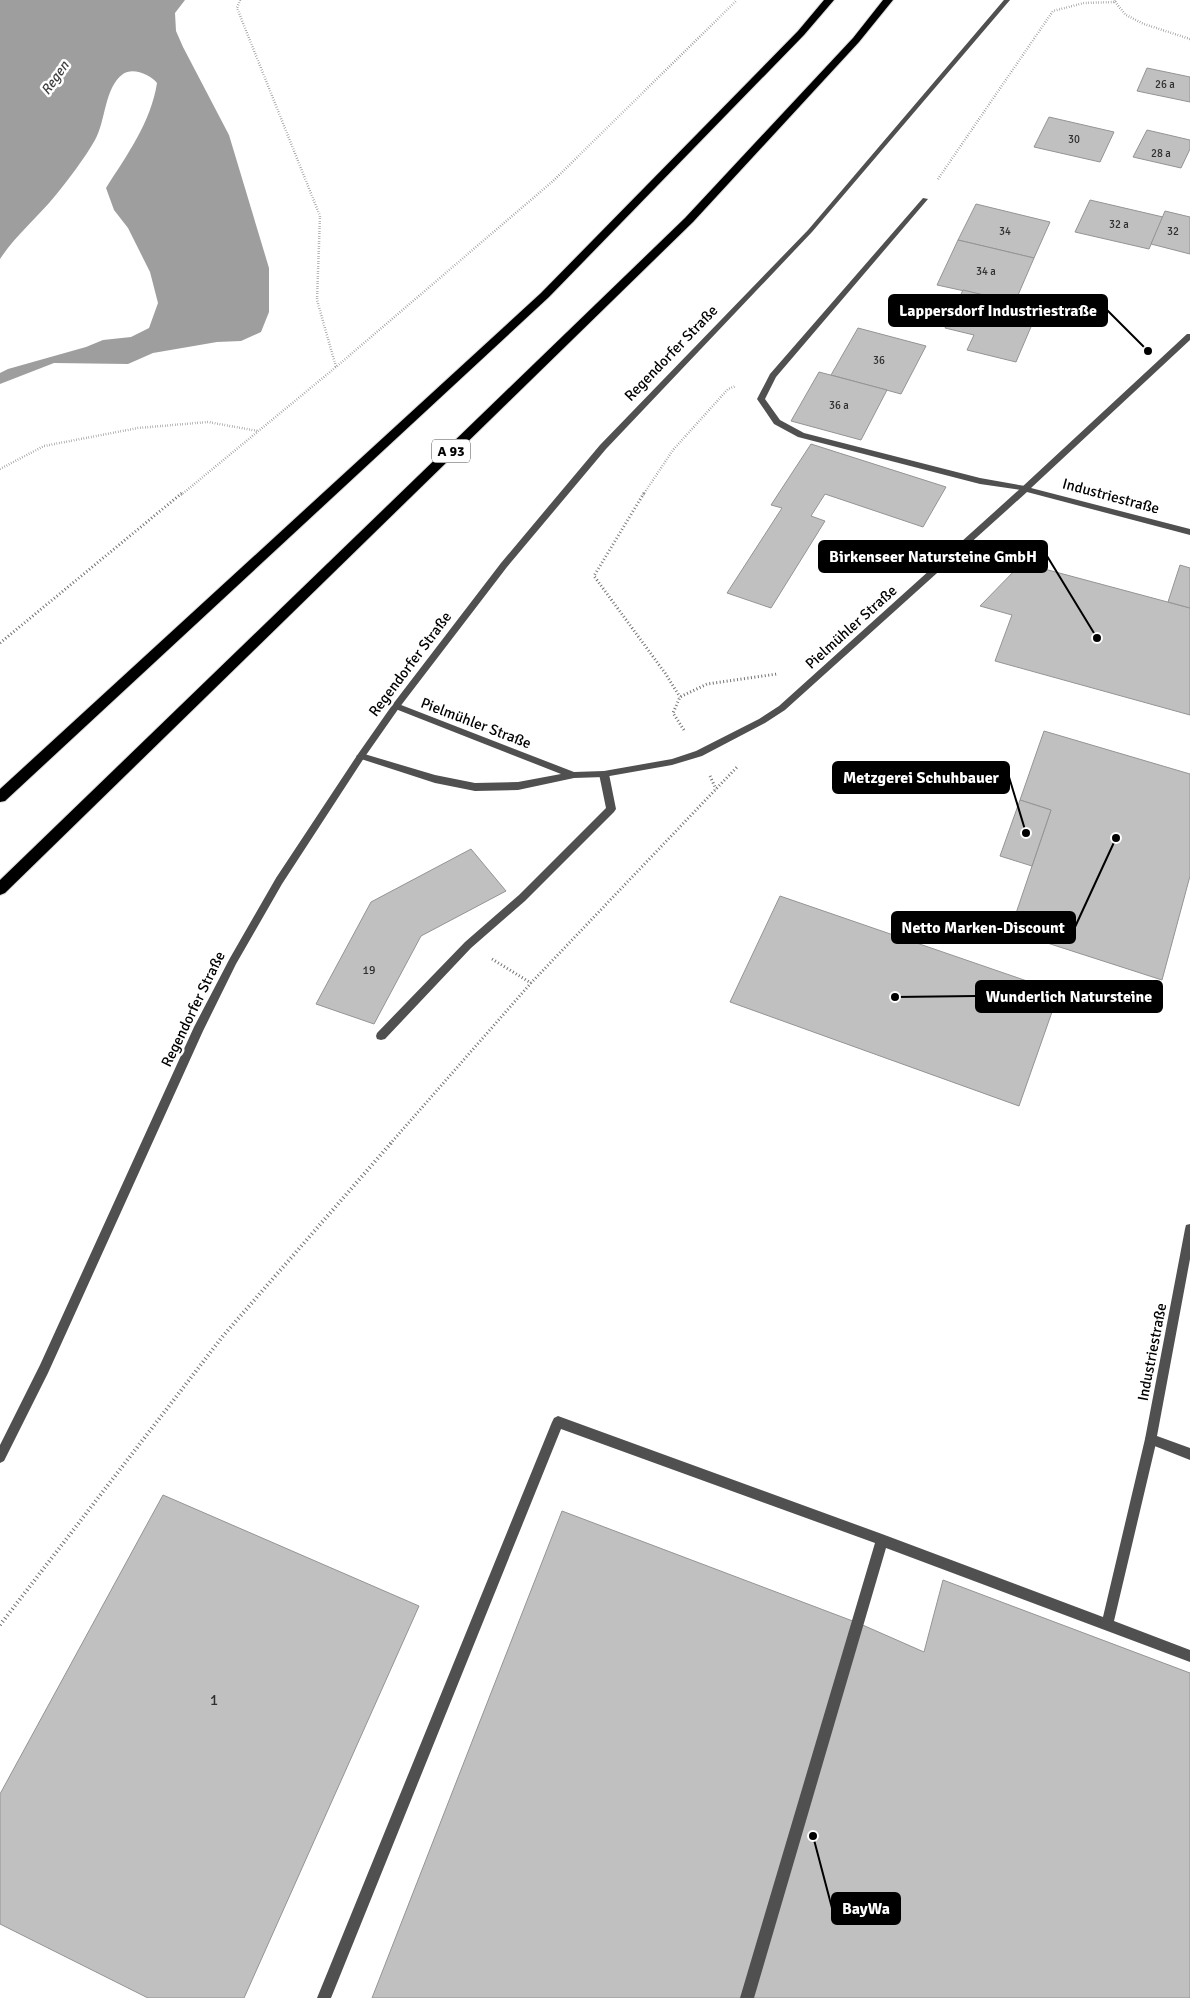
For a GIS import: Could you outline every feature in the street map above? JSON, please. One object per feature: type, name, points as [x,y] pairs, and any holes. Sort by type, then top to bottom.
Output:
[{"type":"highway","points":[[0,797],[545,295],[774,61],[829,0]]},
{"type":"highway","name":"A 93","points":[[0,889],[689,220],[856,40],[888,0]]},
{"type":"street","name":"Regendorfer Straße","points":[[0,1457],[44,1369],[198,1030],[233,961],[278,881],[360,756],[504,565],[603,447],[810,230],[1006,0]]},
{"type":"street","points":[[773,376],[925,198]]},
{"type":"street","name":"Pielmühler Straße","points":[[360,756],[435,779],[475,787],[518,786],[574,775],[604,774],[672,762],[699,754],[762,721],[788,702],[1025,489],[1190,336]]},
{"type":"street","name":"Industriestraße","points":[[773,376],[761,399],[777,422],[801,435],[980,481],[1025,489],[1190,532]]},
{"type":"street","name":"Pielmühler Straße","points":[[396,706],[574,775]]},
{"type":"street","points":[[381,1036],[468,945],[522,898],[611,809],[604,774]]},
{"type":"street","name":"Industriestraße","points":[[1107,1626],[1151,1439],[1190,1229]]},
{"type":"street","points":[[324,1998],[558,1422],[882,1540],[1190,1656]]},
{"type":"street","points":[[1151,1439],[1190,1454]]},
{"type":"street","points":[[747,1998],[882,1540]]},
{"type":"path","points":[[240,0],[237,8],[320,216],[317,300],[336,367]]},
{"type":"path","points":[[0,643],[336,367],[553,181],[738,0]]},
{"type":"path","points":[[925,198],[1054,11],[1070,3],[1116,1],[1126,15],[1144,24],[1190,39]]},
{"type":"path","points":[[773,376],[728,389],[673,450],[635,507],[594,576],[666,672],[680,697],[707,684],[775,675],[782,670]]},
{"type":"path","points":[[0,469],[44,446],[138,428],[208,422],[258,431]]},
{"type":"path","points":[[0,1625],[223,1336],[531,983],[716,789]]},
{"type":"path","points":[[468,945],[531,983]]},
{"type":"water","name":"Regen","points":[[0,0],[185,0],[175,13],[176,31],[229,135],[269,268],[269,312],[261,332],[241,341],[217,342],[153,353],[128,364],[54,363],[0,384],[0,373],[8,369],[86,347],[103,340],[131,337],[149,328],[158,303],[150,272],[128,228],[114,210],[106,188],[144,125],[154,97],[157,83],[151,77],[142,73],[127,72],[117,80],[109,96],[99,132],[86,154],[55,196],[0,259]]},
{"type":"building","points":[[1147,68],[1190,77],[1190,102],[1137,91]]},
{"type":"building","points":[[1049,117],[1114,132],[1100,162],[1034,147]]},
{"type":"building","points":[[1147,130],[1190,140],[1190,149],[1181,168],[1133,157]]},
{"type":"building","points":[[1090,200],[1163,217],[1149,249],[1075,232]]},
{"type":"building","points":[[976,204],[1050,222],[1034,258],[958,240]]},
{"type":"building","points":[[1165,211],[1190,217],[1190,254],[1151,244]]},
{"type":"building","points":[[958,240],[1034,258],[1015,302],[937,285]]},
{"type":"building","points":[[963,290],[1039,308],[1016,362],[967,350],[974,335],[945,328]]},
{"type":"building","points":[[858,328],[926,346],[901,394],[831,375]]},
{"type":"building","points":[[819,372],[887,390],[861,440],[791,421]]},
{"type":"building","points":[[811,444],[946,487],[923,527],[825,494],[811,516],[825,521],[771,608],[727,593],[782,508],[771,505]]},
{"type":"building","points":[[1022,563],[1190,608],[1190,715],[995,661],[1012,615],[980,606]]},
{"type":"building","points":[[1180,565],[1190,568],[1190,608],[1168,602]]},
{"type":"building","points":[[1044,731],[1190,774],[1190,876],[1162,980],[1010,931],[1051,810],[1020,800]]},
{"type":"building","points":[[1020,800],[1051,810],[1032,866],[1000,856]]},
{"type":"building","points":[[471,849],[506,891],[421,936],[374,1024],[316,1004],[371,902]]},
{"type":"building","points":[[780,896],[1059,992],[1019,1106],[730,1002]]},
{"type":"building","points":[[163,1495],[419,1606],[244,1998],[148,1998],[0,1924],[0,1794]]},
{"type":"building","points":[[562,1511],[858,1623],[924,1652],[943,1580],[1190,1673],[1190,1998],[372,1998]]},
{"type":"place","name":"Lappersdorf Industriestraße","points":[[1148,351]]},
{"type":"place","name":"Birkenseer Natursteine GmbH","points":[[1097,638]]},
{"type":"place","name":"Metzgerei Schuhbauer","points":[[1026,833]]},
{"type":"place","name":"Netto Marken-Discount","points":[[1116,838]]},
{"type":"place","name":"Wunderlich Natursteine","points":[[895,997]]},
{"type":"place","name":"BayWa","points":[[813,1836]]}]
